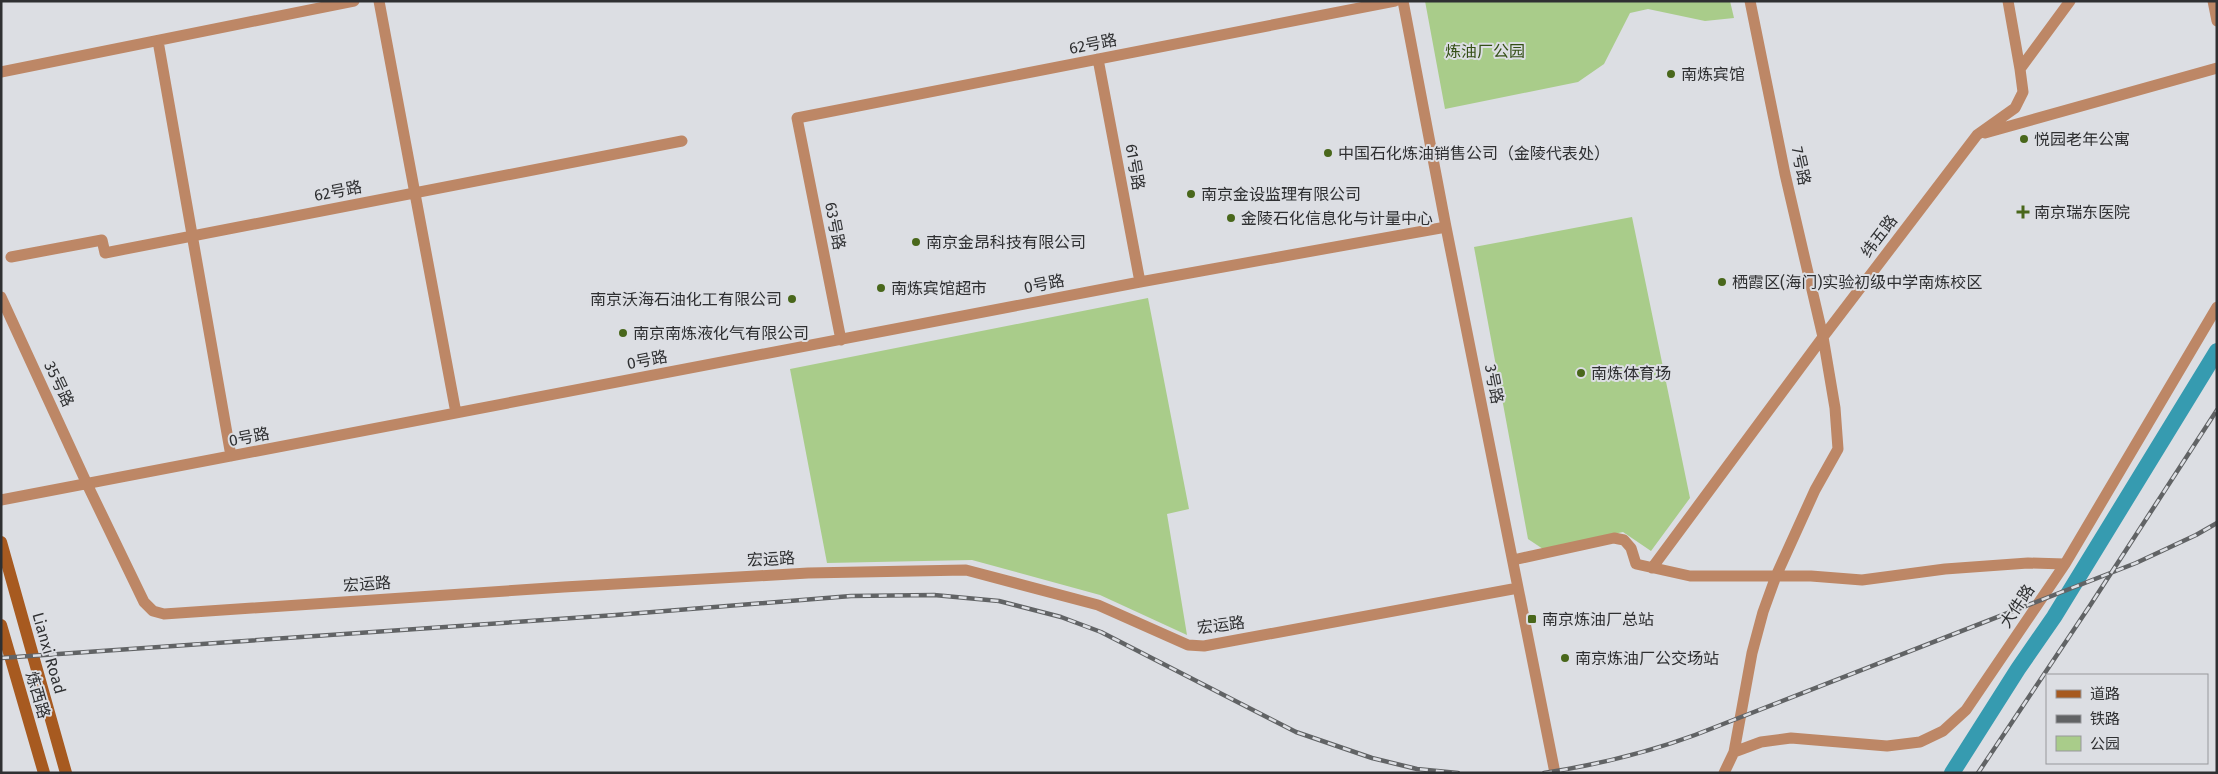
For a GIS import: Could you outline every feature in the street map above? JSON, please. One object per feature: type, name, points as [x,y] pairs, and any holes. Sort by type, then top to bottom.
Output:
[{"type":"main road","name":"Lianxi Road","points":[[1,542],[66,773]]},
{"type":"main road","name":"炼西路","points":[[1,626],[44,773]]},
{"type":"street","points":[[1,72],[354,1]]},
{"type":"street","points":[[379,1],[456,414]]},
{"type":"street","name":"62号路","points":[[796,118],[1395,1]]},
{"type":"street","name":"3号路","points":[[1403,1],[1555,773]]},
{"type":"street","name":"7号路","points":[[1724,773],[1734,752],[1752,653],[1776,576],[1815,490],[1838,449],[1835,408],[1823,337],[1785,174],[1750,1]]},
{"type":"street","name":"纬五路","points":[[1652,568],[1823,337],[1977,136],[2015,108],[2023,92],[2008,1]]},
{"type":"street","points":[[2020,69],[2070,1]]},
{"type":"street","points":[[2213,1],[2217,21]]},
{"type":"street","points":[[158,41],[231,456]]},
{"type":"street","name":"61号路","points":[[1098,59],[1140,282]]},
{"type":"street","points":[[1977,136],[2217,68]]},
{"type":"street","name":"63号路","points":[[796,118],[841,340]]},
{"type":"street","name":"62号路","points":[[11,257],[102,240],[105,253],[682,141]]},
{"type":"street","name":"0号路","points":[[1,500],[1140,282],[1446,227]]},
{"type":"street","name":"35号路","points":[[1,298],[87,484]]},
{"type":"street","name":"大件路","points":[[1734,752],[1761,742],[1790,738],[1887,746],[1920,742],[1943,731],[1966,710],[2065,564],[2217,307]]},
{"type":"street","name":"宏运路","points":[[87,484],[144,602],[153,610],[164,614],[564,587],[808,573],[966,570],[1098,605],[1188,645],[1204,646],[1518,588]]},
{"type":"street","points":[[1513,560],[1614,538],[1624,540],[1631,548],[1636,564],[1690,576],[1811,576],[1862,580],[1945,569],[2028,564],[2065,564]]},
{"type":"green space","name":"炼油厂公园","points":[[1425,1],[1730,1],[1734,18],[1705,21],[1648,9],[1630,13],[1604,64],[1578,82],[1445,109]]},
{"type":"green space","name":"南炼体育场","points":[[1632,217],[1690,498],[1651,551],[1623,532],[1543,549],[1528,539],[1474,247]]},
{"type":"green space","points":[[1148,298],[1189,509],[1167,514],[1187,635],[1100,595],[972,560],[827,563],[790,369]]},
{"type":"waterway","points":[[1952,773],[2018,669],[2054,617],[2217,351]]},
{"type":"railway","points":[[1978,773],[2217,410]]},
{"type":"railway","points":[[1544,773],[1621,758],[1695,735],[2136,563],[2217,523]]},
{"type":"railway","points":[[1,658],[616,615],[851,596],[934,595],[999,601],[1061,617],[1101,632],[1296,732],[1372,758],[1417,769],[1458,773]]},
{"type":"place","name":"南炼宾馆","points":[[1671,74]]},
{"type":"place","name":"悦园老年公寓","points":[[2024,139]]},
{"type":"place","name":"中国石化炼油销售公司（金陵代表处）","points":[[1328,153]]},
{"type":"place","name":"南京金设监理有限公司","points":[[1191,194]]},
{"type":"place","name":"南京瑞东医院","points":[[2023,212]]},
{"type":"place","name":"金陵石化信息化与计量中心","points":[[1231,218]]},
{"type":"place","name":"南京金昂科技有限公司","points":[[916,242]]},
{"type":"place","name":"栖霞区(海门)实验初级中学南炼校区","points":[[1722,282]]},
{"type":"place","name":"南炼宾馆超市","points":[[881,288]]},
{"type":"place","name":"南京沃海石油化工有限公司","points":[[792,299]]},
{"type":"place","name":"南京南炼液化气有限公司","points":[[623,333]]},
{"type":"place","name":"南炼体育场","points":[[1581,373]]},
{"type":"place","name":"南京炼油厂总站","points":[[1532,619]]},
{"type":"place","name":"南京炼油厂公交场站","points":[[1565,658]]}]
